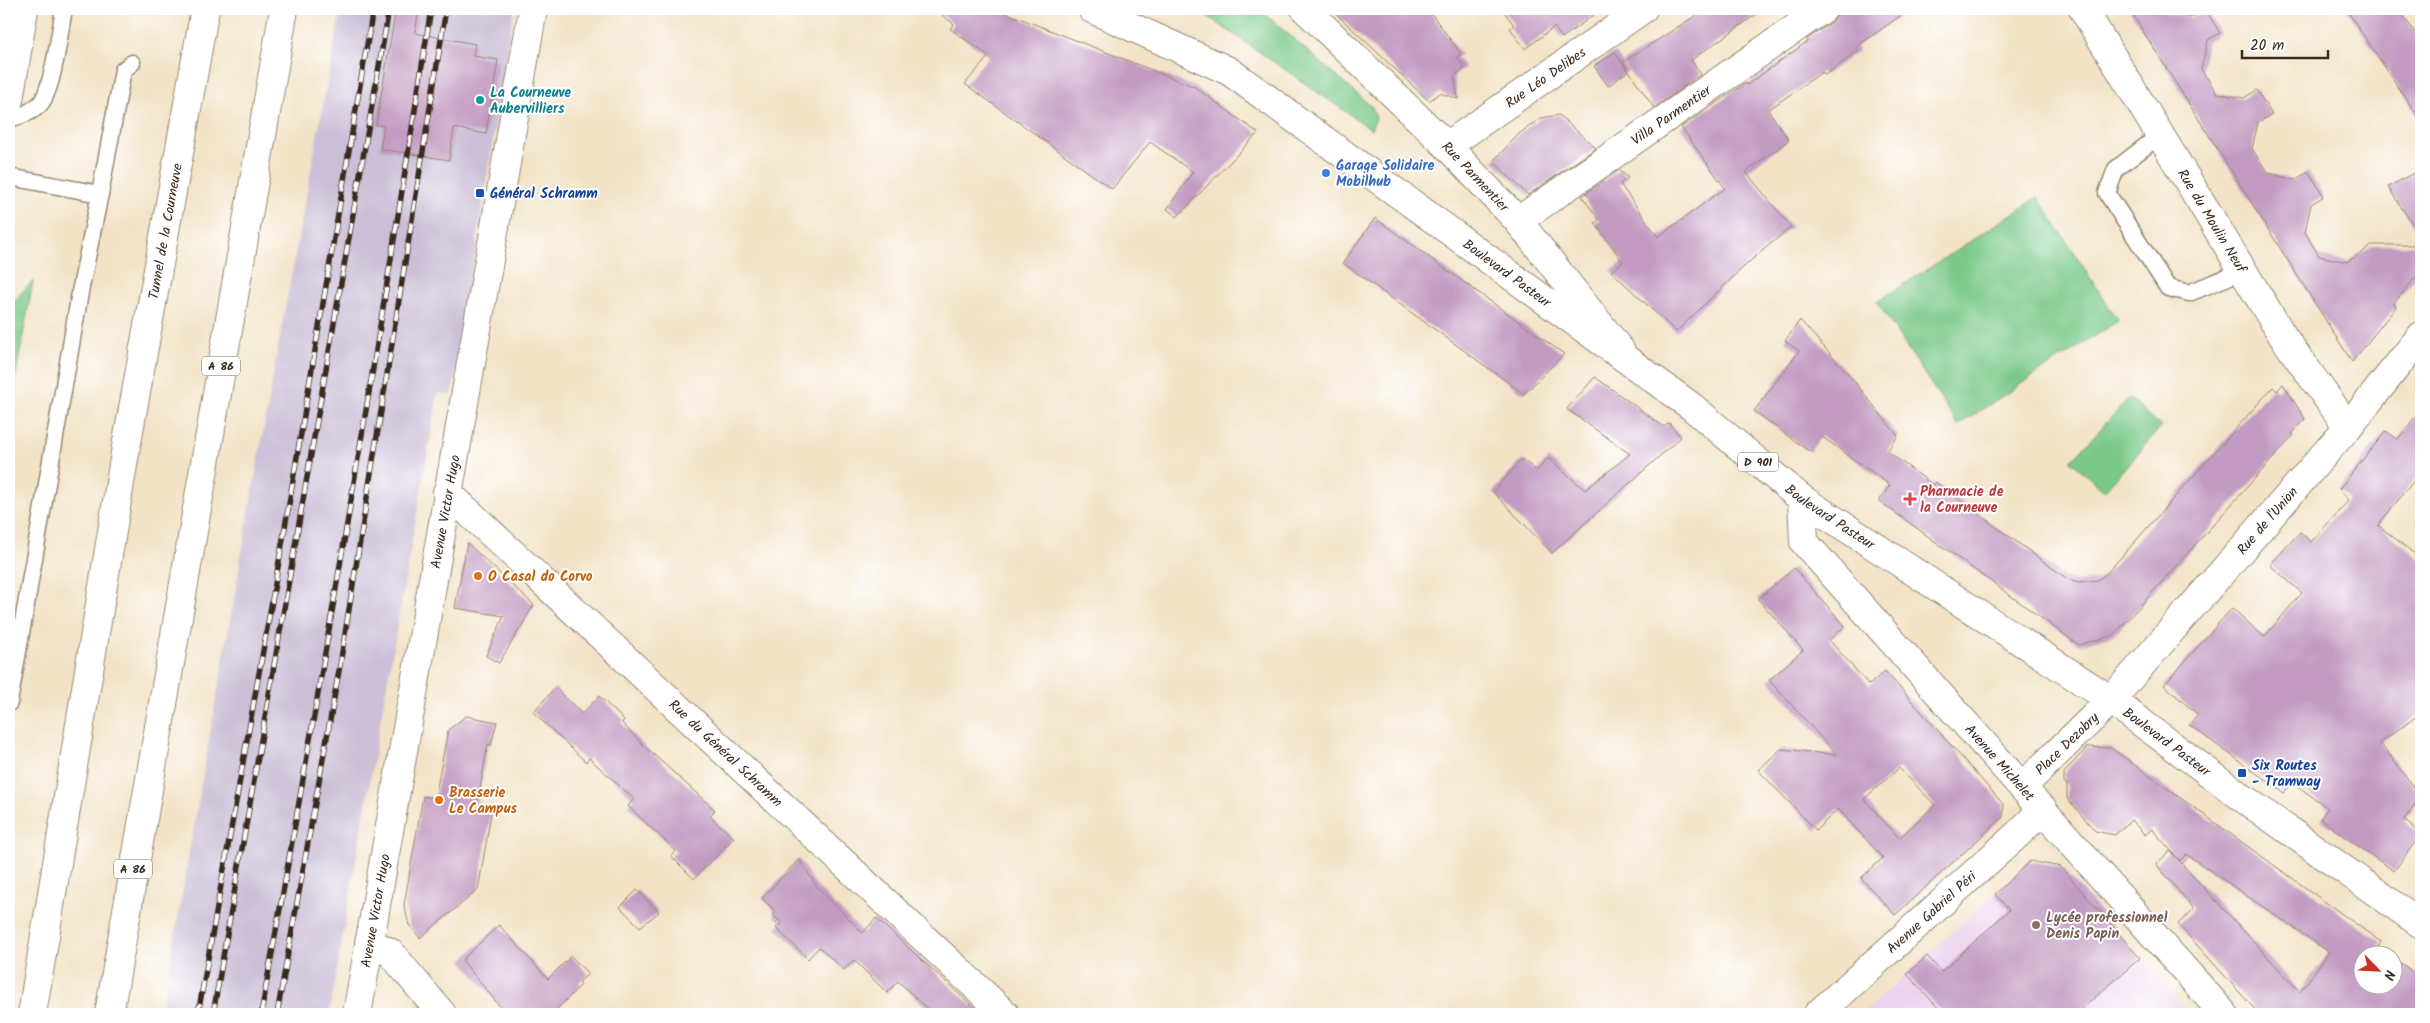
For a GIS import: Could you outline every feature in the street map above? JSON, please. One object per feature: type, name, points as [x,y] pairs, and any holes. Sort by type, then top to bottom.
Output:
[{"type":"main road","points":[[9,100],[24,9]]},
{"type":"main road","name":"Tunnel de la Courneuve","points":[[32,1014],[125,453],[205,9]]},
{"type":"main road","name":"A 86","points":[[109,1014],[158,723],[284,9]]},
{"type":"main road","name":"Avenue Victor Hugo","points":[[357,1014],[368,942],[533,9]]},
{"type":"main road","name":"Boulevard Pasteur","points":[[1092,9],[1229,71],[1692,407],[1802,499],[2111,700],[2246,801],[2421,924]]},
{"type":"main road","name":"Rue Parmentier","points":[[1305,9],[1446,146],[1518,221],[1628,360]]},
{"type":"main road","name":"Rue Léo Delibes","points":[[1446,146],[1643,9]]},
{"type":"main road","name":"Villa Parmentier","points":[[1518,221],[1823,9]]},
{"type":"main road","name":"Rue du Moulin Neuf","points":[[2083,9],[2284,338],[2348,427]]},
{"type":"main road","name":"Rue de l'Union","points":[[2111,700],[2348,427],[2421,336]]},
{"type":"main road","name":"Rue du Général Schramm","points":[[447,492],[1005,1014]]},
{"type":"main road","name":"Avenue Michelet","points":[[1802,499],[1804,542],[2224,1014]]},
{"type":"main road","name":"Place Dezobry","points":[[2023,786],[2111,700]]},
{"type":"main road","name":"Avenue Gabriel Péri","points":[[1818,1014],[2018,834],[2043,809]]},
{"type":"main road","points":[[368,942],[391,954],[442,1014]]},
{"type":"lane","points":[[9,120],[28,113],[42,103],[48,87],[64,9]]},
{"type":"lane","points":[[9,703],[80,287],[100,194],[123,70],[132,63]]},
{"type":"lane","points":[[2160,136],[2116,169],[2107,193],[2168,288],[2189,293],[2242,271]]},
{"type":"lane","points":[[9,177],[100,194]]},
{"type":"shaded area","points":[[341,9],[514,9],[452,395],[438,393],[329,1014],[161,1014],[281,330]]},
{"type":"shaded area","name":"Lycée professionnel Denis Papin","points":[[2031,861],[2036,863],[2057,863],[2061,866],[2190,1014],[1862,1014]]},
{"type":"green space","points":[[1197,9],[1259,9],[1372,107],[1376,118],[1371,129]]},
{"type":"green space","points":[[2038,197],[2118,321],[1958,425],[1877,302]]},
{"type":"green space","points":[[33,281],[9,412],[9,306]]},
{"type":"green space","points":[[2129,398],[2161,427],[2104,491],[2071,461]]},
{"type":"building","points":[[396,9],[419,9],[415,33],[475,44],[473,56],[498,60],[486,134],[454,128],[449,160],[380,149],[384,126],[376,125]]},
{"type":"building","points":[[934,9],[996,9],[1195,87],[1258,133],[1177,217],[1167,209],[1193,172],[1150,142],[1112,189],[965,84],[989,56],[950,29],[954,24]]},
{"type":"building","points":[[1331,9],[1428,9],[1461,54],[1457,57],[1465,68],[1454,76],[1458,99],[1440,93],[1429,101]]},
{"type":"building","points":[[1502,9],[1602,9],[1562,38],[1554,27],[1525,49],[1510,28],[1514,25]]},
{"type":"building","points":[[1706,9],[1764,9],[1691,60],[1701,74],[1654,108],[1623,62]]},
{"type":"building","points":[[1838,9],[1910,9],[1856,47],[1858,51],[1825,75],[1822,72],[1768,110],[1789,140],[1746,172],[1791,227],[1750,261],[1676,332],[1611,271],[1623,262],[1595,223],[1599,220],[1582,196],[1619,170],[1628,178],[1620,184],[1658,237],[1725,188],[1681,127],[1746,83],[1747,85],[1808,41],[1807,39],[1832,22],[1837,16]]},
{"type":"building","points":[[2129,9],[2163,9],[2166,13],[2191,18],[2205,9],[2220,33],[2208,40],[2201,69],[2217,93],[2244,98],[2257,90],[2272,115],[2258,122],[2252,149],[2268,173],[2295,180],[2308,171],[2324,196],[2311,204],[2305,232],[2319,256],[2347,262],[2373,245],[2421,245],[2421,271],[2394,303],[2396,307],[2352,362]]},
{"type":"building","points":[[2346,9],[2399,9],[2421,42],[2421,121]]},
{"type":"building","points":[[1615,52],[1628,71],[1608,86],[1594,66]]},
{"type":"building","points":[[1559,115],[1596,148],[1528,195],[1493,161],[1520,133],[1541,118]]},
{"type":"building","points":[[2421,169],[2421,237],[2388,187]]},
{"type":"building","points":[[1375,218],[1564,354],[1524,394],[1343,263]]},
{"type":"building","points":[[1800,320],[1849,375],[1898,436],[1887,451],[1933,485],[1935,482],[2066,578],[2078,582],[2098,580],[2106,574],[2273,387],[2277,391],[2283,384],[2305,419],[2292,434],[2294,435],[2114,635],[2079,645],[1879,501],[1890,485],[1821,436],[1810,452],[1754,411],[1799,351],[1785,341]]},
{"type":"building","points":[[1595,377],[1664,427],[1669,423],[1681,437],[1552,553],[1493,492],[1522,459],[1537,471],[1548,458],[1585,490],[1630,454],[1567,409]]},
{"type":"building","points":[[2421,410],[2421,472],[2378,525],[2421,559],[2421,713],[2380,743],[2421,796],[2404,820],[2421,834],[2394,871],[2320,819],[2328,808],[2292,782],[2284,793],[2189,725],[2198,715],[2164,685],[2232,608],[2264,637],[2302,593],[2270,565],[2300,532],[2311,542],[2349,500],[2339,489],[2386,431],[2397,440]]},
{"type":"building","points":[[467,543],[534,605],[499,663],[486,656],[504,616],[455,608]]},
{"type":"building","points":[[1794,568],[1845,626],[1829,640],[1869,685],[1885,671],[2004,805],[2003,817],[1895,915],[1861,878],[1883,858],[1838,809],[1816,830],[1758,770],[1781,749],[1837,755],[1769,680],[1803,650],[1758,599]],"holes":[[[1899,768],[1935,805],[1899,838],[1864,799]]]},
{"type":"building","points":[[555,688],[582,714],[599,696],[624,720],[622,723],[643,745],[715,810],[710,816],[734,838],[694,879],[671,856],[676,851],[628,806],[634,799],[589,758],[586,762],[533,712]]},
{"type":"building","points":[[466,716],[497,722],[491,745],[488,744],[477,805],[492,808],[478,890],[420,938],[409,925],[404,905],[423,796],[435,798],[448,730]]},
{"type":"building","points":[[2087,747],[2111,748],[2381,942],[2379,946],[2352,946],[2352,996],[2402,996],[2402,964],[2421,978],[2421,1014],[2259,1014],[2178,924],[2194,909],[2156,864],[2170,851],[2300,992],[2329,952],[2186,854],[2180,861],[2152,829],[2145,835],[2131,820],[2115,835],[2095,831],[2067,798],[2067,785],[2064,782],[2064,773]]},
{"type":"building","points":[[799,859],[817,887],[863,933],[876,918],[981,1014],[933,1014],[898,981],[887,993],[854,960],[844,970],[819,947],[808,959],[776,928],[782,923],[773,915],[776,912],[762,898]]},
{"type":"building","name":"Lycée professionnel Denis Papin","points":[[2030,861],[2061,867],[2140,958],[2076,1014],[1944,1014],[1907,974],[1927,956],[1941,972],[2009,910],[1995,894]]},
{"type":"building","points":[[637,890],[659,912],[640,927],[620,907]]},
{"type":"building","points":[[499,925],[548,979],[571,956],[588,974],[579,982],[581,985],[552,1014],[506,1014],[462,960]]},
{"type":"railway","points":[[198,1014],[283,539],[373,9]]},
{"type":"railway","points":[[213,1014],[389,9]]},
{"type":"railway","points":[[261,1014],[349,512],[431,9]]},
{"type":"railway","points":[[277,1014],[340,665],[446,9]]},
{"type":"place","name":"La Courneuve Aubervilliers","points":[[480,100]]},
{"type":"place","name":"Garage Solidaire Mobilhub","points":[[1326,173]]},
{"type":"place","name":"Général Schramm","points":[[480,193]]},
{"type":"place","name":"Pharmacie de la Courneuve","points":[[1910,499]]},
{"type":"place","name":"O Casal do Corvo","points":[[478,576]]},
{"type":"place","name":"Six Routes - Tramway","points":[[2242,773]]},
{"type":"place","name":"Brasserie Le Campus","points":[[439,800]]},
{"type":"place","name":"Lycée professionnel Denis Papin","points":[[2036,925]]}]
